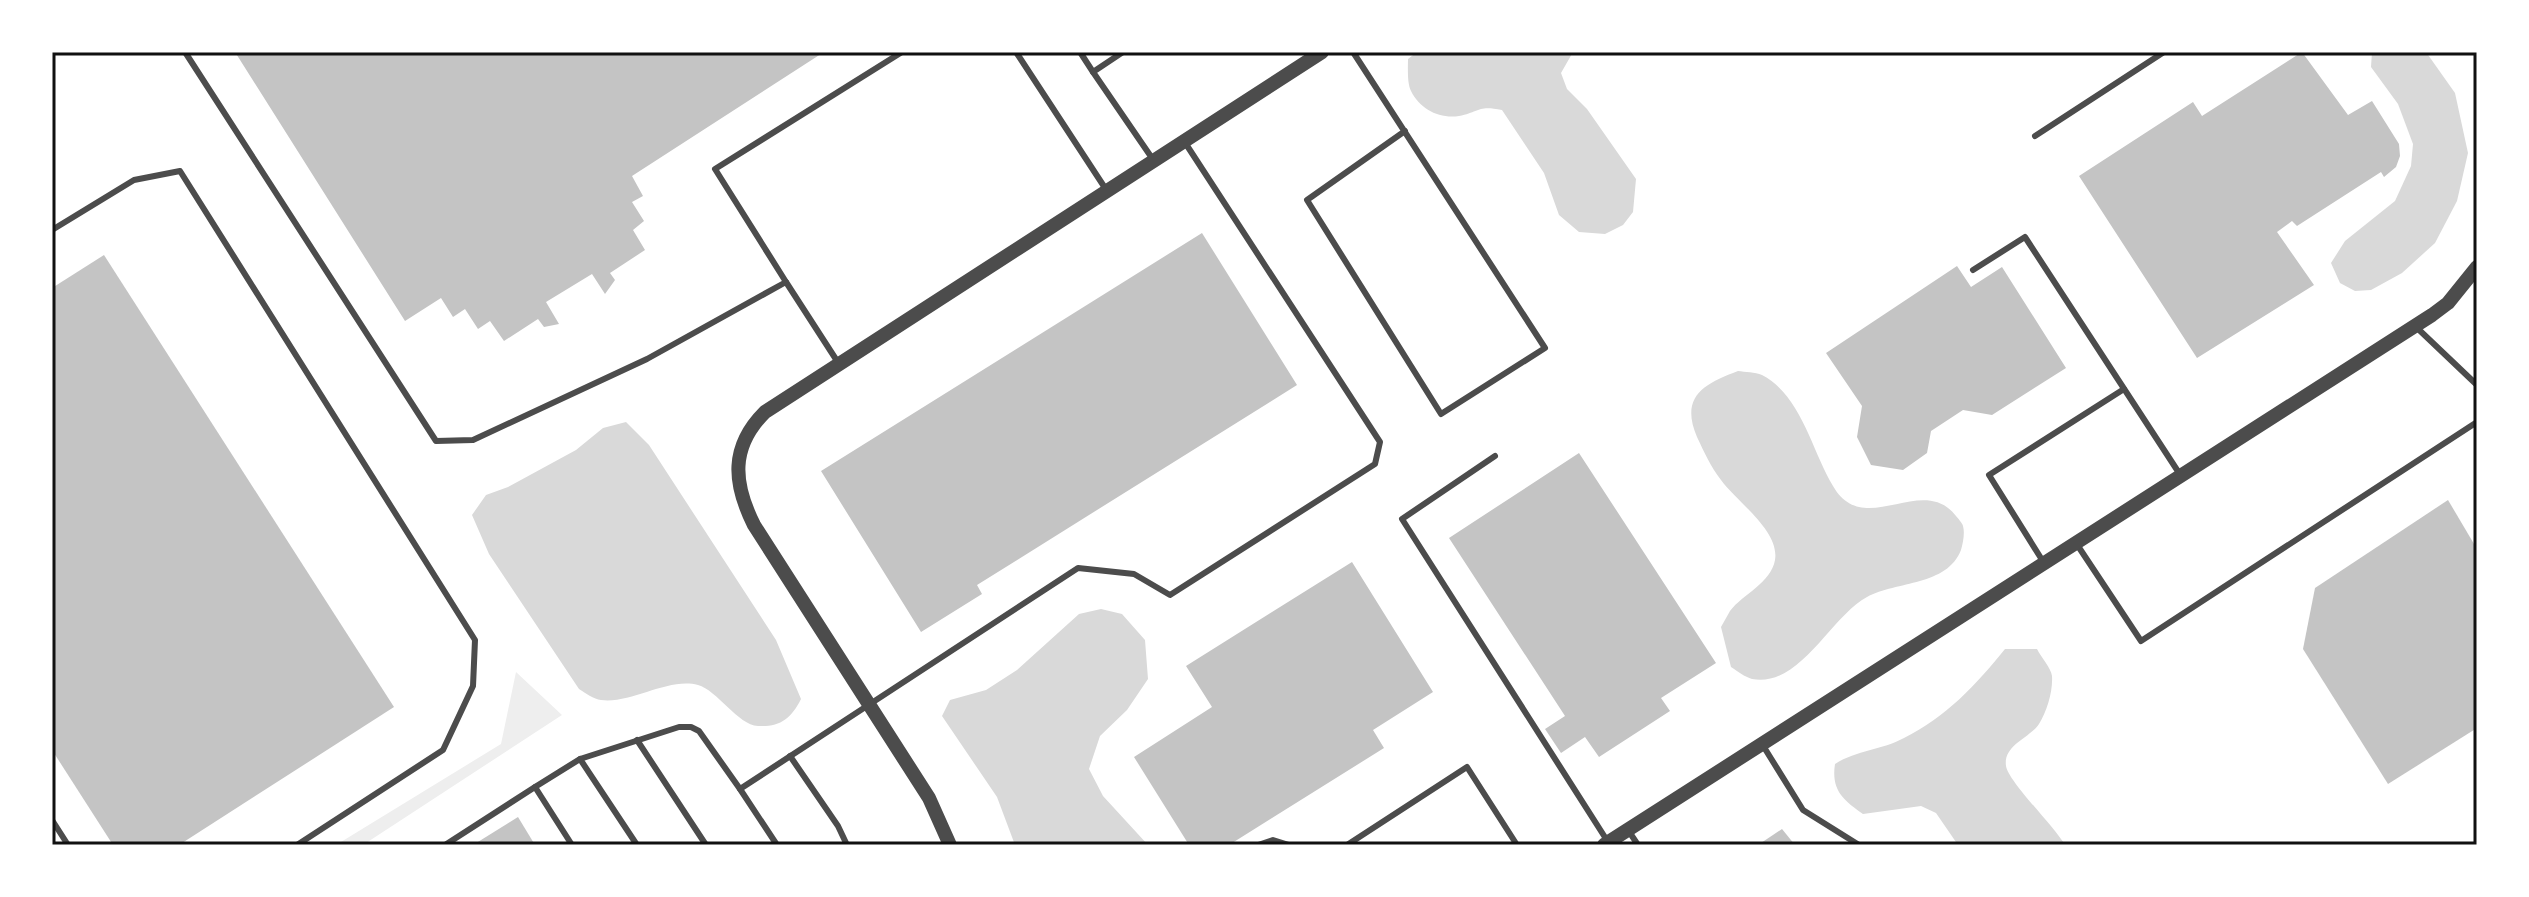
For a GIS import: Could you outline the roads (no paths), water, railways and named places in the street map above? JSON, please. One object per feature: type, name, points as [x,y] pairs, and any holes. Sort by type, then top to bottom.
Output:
[{"type":"street","points":[[950,845],[929,798],[754,525],[743,502],[738,481],[738,457],[754,423],[765,412],[1322,52]]},
{"type":"street","points":[[1606,844],[2415,326],[2448,303],[2477,267]]},
{"type":"lane","points":[[185,52],[436,441],[473,440],[647,359],[786,282]]},
{"type":"lane","points":[[839,364],[715,169],[902,52]]},
{"type":"lane","points":[[1016,52],[1107,191]]},
{"type":"lane","points":[[1080,52],[1154,161]]},
{"type":"lane","points":[[1093,72],[1123,52]]},
{"type":"lane","points":[[1353,52],[1405,131],[1545,348],[1441,414],[1307,200],[1405,131]]},
{"type":"lane","points":[[2035,136],[2164,52]]},
{"type":"lane","points":[[740,789],[1078,568],[1134,574],[1170,595],[1375,464],[1380,442],[1184,141]]},
{"type":"lane","points":[[52,230],[134,180],[180,171],[475,640],[473,686],[443,750],[297,845]]},
{"type":"lane","points":[[1973,270],[2025,237],[2181,476]]},
{"type":"lane","points":[[2415,326],[2477,385]]},
{"type":"lane","points":[[2044,563],[1989,475],[2124,389]]},
{"type":"lane","points":[[2076,543],[2141,641],[2477,422]]},
{"type":"lane","points":[[1495,456],[1402,519],[1606,844]]},
{"type":"lane","points":[[445,845],[580,759],[679,727],[691,727],[699,731],[777,845]]},
{"type":"lane","points":[[637,740],[706,845]]},
{"type":"lane","points":[[1762,744],[1803,810],[1859,845]]},
{"type":"lane","points":[[790,756],[838,826],[847,845]]},
{"type":"lane","points":[[580,759],[637,845]]},
{"type":"lane","points":[[1347,845],[1467,767],[1517,845]]},
{"type":"lane","points":[[535,787],[572,845]]},
{"type":"lane","points":[[52,820],[68,845]]},
{"type":"lane","points":[[1628,830],[1638,845]]},
{"type":"lane","points":[[1258,845],[1273,840],[1289,845]]}]
